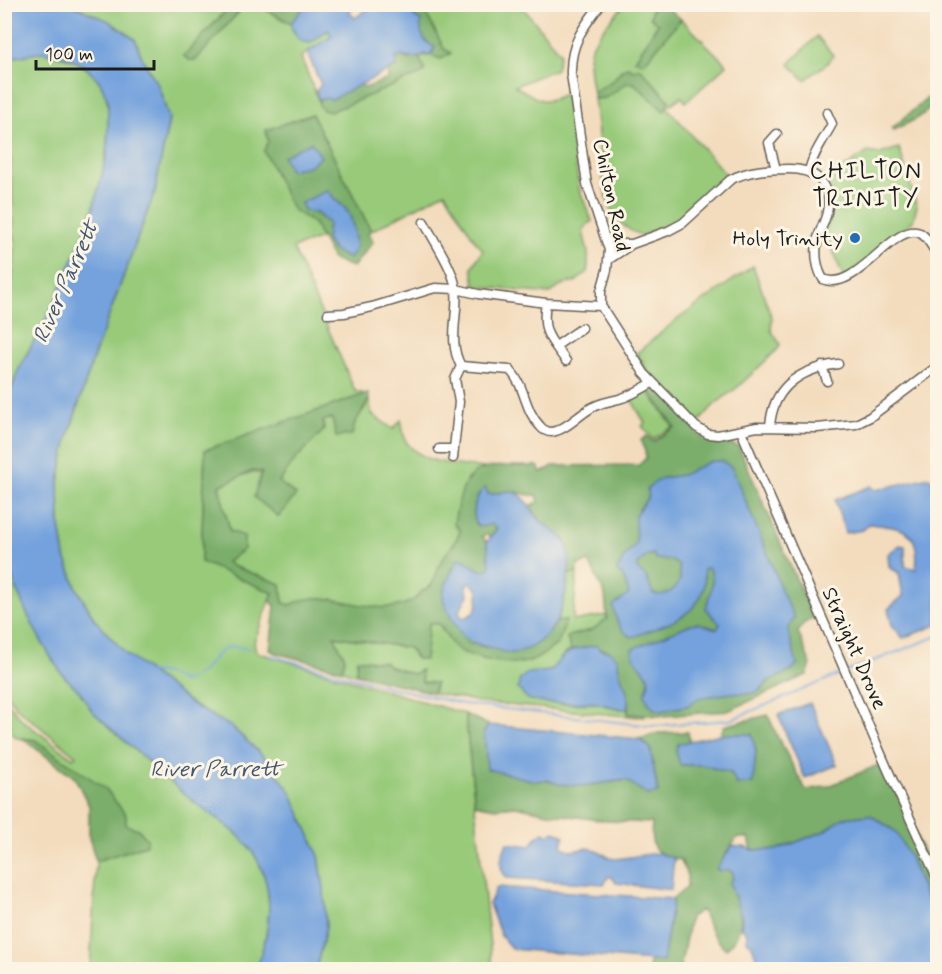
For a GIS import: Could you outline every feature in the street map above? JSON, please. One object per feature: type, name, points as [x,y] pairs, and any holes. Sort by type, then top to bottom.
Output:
[{"type":"street","name":"Chilton Road","points":[[601,4],[577,40],[571,60],[587,184],[594,210],[606,239],[608,260],[601,291],[601,306]]},
{"type":"street","points":[[809,172],[817,149],[832,124],[827,113]]},
{"type":"street","points":[[776,169],[769,143],[777,134]]},
{"type":"street","points":[[608,260],[632,244],[683,223],[730,180],[739,175],[776,169],[801,169],[809,172],[823,183],[828,194],[827,213],[817,243],[818,263],[823,279],[832,282],[844,279],[896,240],[912,232],[924,235],[938,256]]},
{"type":"street","points":[[424,222],[450,271],[456,289],[453,343],[455,357],[460,366]]},
{"type":"street","points":[[606,239],[619,244],[632,244]]},
{"type":"street","points":[[328,314],[372,307],[435,288],[456,289],[546,303],[601,306],[652,383],[700,431],[718,435],[770,426],[817,428],[856,424],[870,417],[938,366]]},
{"type":"street","points":[[546,303],[545,330],[566,361]]},
{"type":"street","points":[[556,346],[582,328]]},
{"type":"street","points":[[770,426],[772,409],[781,392],[801,375],[822,366],[838,364]]},
{"type":"street","points":[[460,366],[510,370],[522,387],[527,405],[538,425],[553,432],[591,407],[621,399],[652,383]]},
{"type":"street","points":[[439,449],[453,453],[459,402],[455,379],[460,366]]},
{"type":"street","points":[[822,366],[827,381]]},
{"type":"street","name":"Straight Drove","points":[[741,431],[938,880]]},
{"type":"green space","points":[[252,4],[306,5],[291,23],[263,8],[256,10],[251,6]]},
{"type":"green space","points":[[653,4],[664,5],[681,19],[644,63],[635,60],[658,24],[650,17]]},
{"type":"green space","points":[[72,5],[231,5],[184,56],[190,60],[196,59],[245,5],[263,8],[287,20],[291,23],[292,29],[310,43],[328,30],[332,36],[301,57],[320,105],[424,68],[419,57],[430,56],[441,59],[451,53],[444,49],[422,5],[521,5],[560,53],[556,69],[515,86],[543,100],[566,96],[579,188],[592,221],[583,231],[588,253],[588,272],[575,282],[564,284],[549,294],[475,286],[472,267],[483,250],[445,192],[371,231],[312,114],[268,142],[264,151],[292,208],[314,224],[321,238],[293,248],[355,391],[365,394],[205,450],[201,561],[273,593],[254,642],[256,652],[465,714],[492,964],[547,969],[316,969],[326,928],[319,856],[264,757],[232,727],[196,707],[126,654],[95,620],[77,589],[65,557],[60,526],[59,482],[67,440],[94,356],[155,191],[169,119],[159,87],[143,60],[135,39]]},
{"type":"green space","points":[[231,5],[245,5],[196,60],[189,60],[184,56]]},
{"type":"green space","points":[[414,5],[422,5],[444,49],[451,53],[441,59],[430,55],[434,51],[419,30]]},
{"type":"green space","points":[[624,5],[653,5],[650,17],[658,23],[635,60],[644,63],[681,19],[727,65],[686,102],[681,97],[667,107],[728,177],[680,220],[643,235],[635,233],[622,224],[613,214],[609,203],[605,190],[594,99],[605,98],[627,83],[634,83],[664,111],[664,96],[650,79],[628,67],[622,69],[613,80],[593,94],[589,67],[590,51],[596,38]]},
{"type":"green space","points":[[817,36],[833,55],[829,62],[805,80],[789,64]]},
{"type":"green space","points":[[43,52],[80,64],[87,68],[102,85],[108,109],[106,152],[89,221],[47,317],[17,373],[5,412],[5,306],[12,282],[15,249],[11,162],[10,153],[5,146],[5,59]]},
{"type":"green space","points":[[402,56],[407,59],[419,57],[424,73],[330,112],[323,110],[319,105],[319,100],[328,97],[331,99],[360,84],[365,88],[388,79],[387,71],[396,66],[395,58]]},
{"type":"green space","points":[[628,67],[634,70],[640,68],[669,100],[664,111],[634,83],[627,83],[605,98],[594,99],[595,92]]},
{"type":"green space","points":[[937,90],[937,103],[918,118],[894,130],[892,128]]},
{"type":"green space","points":[[312,114],[371,231],[368,233],[373,242],[353,267],[333,260],[314,224],[292,209],[264,151],[268,142],[266,130]],"holes":[[[335,201],[345,208],[349,258],[334,251],[327,240],[329,223],[315,212]]]},
{"type":"green space","points":[[899,148],[917,206],[913,221],[844,279],[827,236],[821,236],[829,222],[833,191],[827,190],[824,185],[838,172],[868,152],[880,154]]},
{"type":"green space","points":[[5,153],[8,174],[10,247],[5,289]]},
{"type":"green space","points":[[753,266],[772,318],[771,330],[780,344],[778,349],[739,386],[714,405],[697,424],[688,411],[647,371],[637,353],[675,321]]},
{"type":"green space","points":[[637,353],[648,372],[688,411],[697,424],[696,433],[708,442],[739,447],[813,618],[803,624],[798,632],[811,665],[807,675],[728,711],[663,716],[628,714],[628,691],[609,651],[592,646],[571,650],[567,638],[569,636],[592,630],[607,619],[605,595],[589,562],[578,565],[577,573],[568,574],[569,561],[565,540],[541,521],[529,506],[539,502],[537,495],[509,491],[488,494],[485,488],[479,494],[474,515],[484,525],[492,524],[497,529],[490,537],[482,536],[487,542],[490,567],[485,571],[453,567],[443,593],[453,622],[468,643],[485,647],[548,634],[557,622],[566,621],[558,644],[538,658],[523,663],[494,661],[465,653],[453,645],[439,624],[429,623],[425,660],[417,659],[409,648],[334,636],[345,658],[342,670],[276,653],[270,650],[275,606],[270,600],[273,593],[201,562],[205,450],[368,394],[369,400],[355,423],[352,435],[336,437],[332,418],[323,421],[324,430],[296,459],[279,482],[296,495],[279,517],[254,497],[262,472],[252,471],[219,486],[230,531],[244,536],[244,549],[227,562],[232,566],[281,584],[283,603],[291,605],[305,599],[320,598],[382,607],[397,606],[412,601],[431,585],[441,562],[456,540],[460,531],[454,523],[458,502],[470,477],[478,471],[489,467],[538,466],[541,473],[553,466],[639,465],[646,458],[641,440],[647,436],[653,442],[675,427],[648,389],[654,385],[634,359]]},
{"type":"green space","points":[[648,391],[673,427],[653,439],[642,426],[645,423],[631,399]]},
{"type":"green space","points":[[369,400],[372,414],[393,429],[401,420],[406,441],[422,456],[442,463],[484,468],[467,479],[454,523],[460,531],[458,536],[438,567],[433,584],[412,601],[382,608],[318,599],[304,600],[291,605],[283,603],[281,584],[232,566],[227,562],[230,531],[219,486],[255,472],[278,483],[322,421],[332,417],[355,423]]},
{"type":"green space","points":[[4,549],[8,564],[62,673],[79,691],[92,711],[188,797],[238,835],[252,851],[265,879],[269,909],[265,940],[255,969],[90,969],[96,861],[146,845],[138,829],[126,825],[35,740],[17,738],[11,732],[10,722],[5,716],[5,699],[22,720],[73,758],[76,756],[19,710],[5,693]]},
{"type":"green space","points":[[577,573],[573,621],[606,615],[607,619],[592,630],[569,636],[567,638],[571,650],[564,654],[551,671],[542,672],[518,689],[528,698],[561,704],[598,703],[615,709],[627,709],[628,714],[647,715],[638,717],[485,703],[433,693],[435,683],[422,682],[421,671],[414,674],[357,659],[356,674],[342,670],[345,658],[333,636],[409,648],[416,659],[425,659],[429,623],[439,624],[457,650],[541,656],[565,621],[557,622],[568,574]]},
{"type":"green space","points":[[357,659],[385,662],[388,666],[413,674],[421,670],[422,682],[436,683],[433,693],[356,674]]},
{"type":"green space","points":[[465,714],[489,725],[484,732],[532,779],[578,784],[626,780],[648,795],[658,792],[650,748],[639,739],[658,733],[688,732],[690,742],[678,744],[680,765],[702,765],[731,773],[737,785],[752,734],[721,734],[724,726],[768,715],[806,790],[829,786],[878,765],[890,775],[937,884],[937,925],[910,857],[870,815],[844,818],[825,831],[776,850],[752,850],[749,838],[737,838],[723,858],[727,869],[733,872],[733,879],[730,883],[741,918],[738,933],[733,941],[726,949],[717,940],[701,910],[690,917],[680,969],[649,969],[650,961],[663,961],[673,899],[687,887],[687,876],[681,860],[660,853],[656,849],[652,839],[652,823],[606,821],[516,806],[495,808],[475,804]]},
{"type":"green space","points":[[22,738],[35,740],[106,789],[126,815],[126,825],[138,829],[147,839],[146,845],[96,861],[89,838],[89,806],[75,778]]},
{"type":"water","name":"River Parrett","points":[[4,5],[72,5],[109,21],[135,39],[143,60],[159,87],[169,119],[155,191],[94,356],[67,440],[59,482],[60,526],[65,557],[77,589],[95,620],[126,654],[196,707],[232,727],[264,757],[291,792],[319,856],[324,889],[326,928],[316,969],[255,969],[265,940],[269,909],[265,879],[252,851],[238,835],[188,797],[92,711],[79,691],[62,674],[42,642],[26,613],[8,566],[4,549],[5,412],[17,373],[51,309],[91,218],[107,154],[108,101],[100,82],[84,65],[66,57],[43,52],[5,59]]},
{"type":"water","points":[[306,5],[357,5],[349,12],[355,18],[373,5],[414,5],[414,17],[421,21],[424,37],[435,47],[429,56],[424,54],[416,58],[402,56],[396,58],[397,66],[331,100],[327,98],[319,100],[316,91],[321,85],[307,52],[332,36],[328,30],[310,43],[300,41],[291,23]]},
{"type":"water","points":[[311,142],[321,157],[309,166],[290,170],[283,156]]},
{"type":"water","points":[[328,190],[344,207],[352,221],[356,248],[349,259],[334,251],[326,240],[328,223],[315,212],[305,211],[301,203]]},
{"type":"water","points":[[711,461],[722,461],[732,468],[794,617],[788,630],[797,664],[793,670],[769,681],[759,691],[750,694],[731,693],[699,698],[687,706],[661,711],[654,709],[648,702],[645,693],[649,679],[633,656],[632,649],[691,624],[698,623],[717,629],[720,624],[706,609],[712,584],[709,568],[704,570],[704,585],[700,598],[693,608],[683,616],[658,628],[632,637],[624,632],[619,624],[613,606],[629,594],[623,576],[617,571],[624,557],[636,544],[635,515],[649,496],[647,488],[662,478],[682,475]],"holes":[[[653,554],[656,559],[671,560],[679,566],[680,581],[672,591],[666,594],[653,594],[646,576],[638,570],[637,566],[646,556]]]},
{"type":"water","points":[[929,477],[937,487],[937,625],[903,638],[892,625],[888,609],[903,596],[899,573],[889,567],[888,554],[900,545],[905,546],[905,566],[916,569],[916,545],[907,533],[891,527],[869,524],[863,530],[845,533],[835,500],[871,486],[876,490]]},
{"type":"water","points":[[485,487],[488,494],[510,491],[519,494],[537,517],[563,539],[568,549],[568,582],[556,622],[542,640],[518,652],[500,651],[466,639],[457,628],[444,601],[445,588],[459,558],[481,570],[485,571],[490,567],[487,542],[497,529],[492,524],[480,527],[475,524],[474,513],[475,504]],"holes":[[[470,582],[478,590],[474,612],[462,618],[459,611],[468,595],[466,584]]]},
{"type":"water","points":[[598,645],[599,649],[609,651],[618,659],[619,672],[628,696],[627,709],[595,703],[536,701],[528,699],[518,689],[520,679],[528,673],[551,671],[570,652]]},
{"type":"water","points":[[810,703],[837,765],[805,778],[778,715]]},
{"type":"water","points":[[489,725],[639,739],[650,748],[658,793],[648,795],[626,780],[582,786],[558,784],[547,780],[535,781],[487,769],[484,732]]},
{"type":"water","points":[[721,734],[752,734],[756,751],[753,783],[737,785],[731,773],[702,765],[680,765],[676,751],[678,744]]},
{"type":"water","points":[[870,815],[895,831],[910,857],[937,925],[937,969],[760,969],[752,945],[747,941],[747,933],[741,927],[742,918],[730,883],[733,873],[727,869],[721,872],[716,869],[732,846],[752,850],[776,850],[825,831],[843,818]]},
{"type":"water","points":[[555,831],[564,836],[562,847],[572,851],[588,848],[616,859],[658,853],[674,858],[671,890],[616,883],[612,877],[608,877],[604,884],[507,878],[501,865],[507,843],[531,846],[537,836],[545,832],[548,835]]},
{"type":"water","points":[[497,887],[673,899],[663,962],[512,949],[501,936],[489,904]]},
{"type":"waterway","points":[[848,671],[938,636]]},
{"type":"waterway","points":[[150,672],[168,674],[183,682],[200,673],[225,648],[249,649]]},
{"type":"waterway","points":[[271,656],[463,704],[651,726],[730,720],[843,673]]},
{"type":"place","name":"Holy Trinity","points":[[855,238]]},
{"type":"district","name":"CHILTON TRINITY","points":[[866,184]]}]
